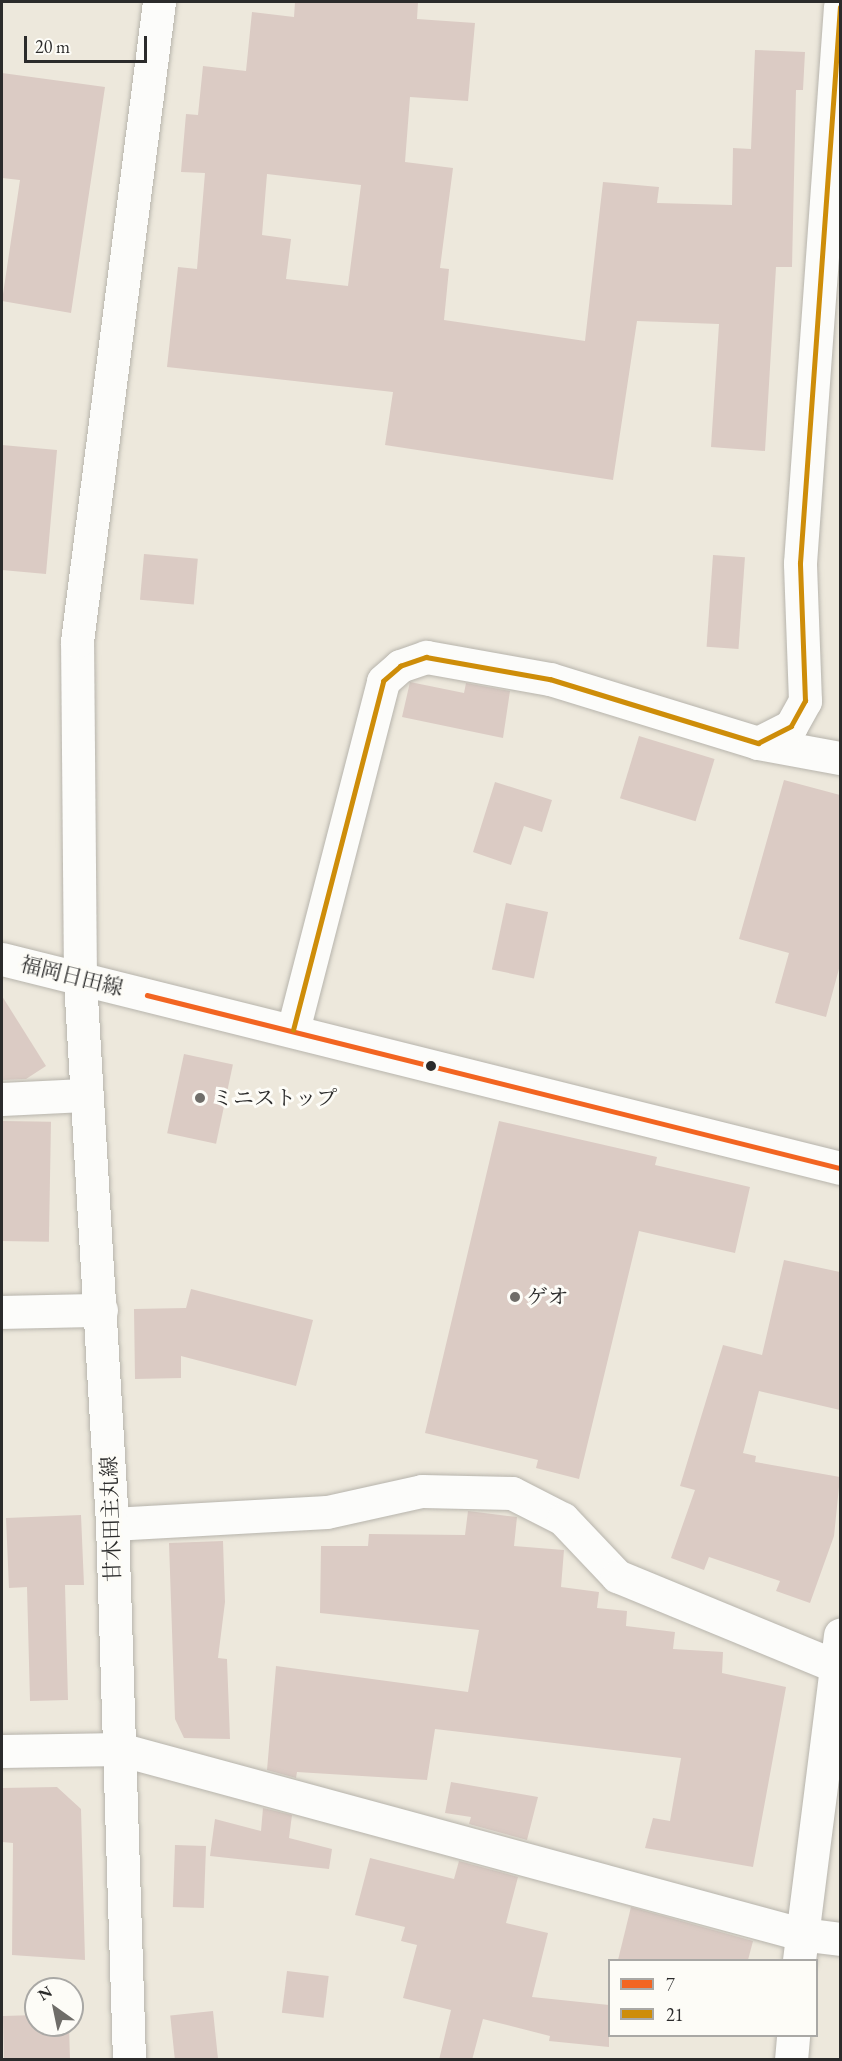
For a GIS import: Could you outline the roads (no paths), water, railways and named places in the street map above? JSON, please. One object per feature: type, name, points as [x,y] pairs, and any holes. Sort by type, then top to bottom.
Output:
[{"type":"street","name":"甘木田主丸線","points":[[129,2060],[112,1524],[101,1310],[84,1095],[80,980],[77,641],[159,2]]},
{"type":"street","points":[[758,742],[791,726],[805,701],[800,563],[840,8]]},
{"type":"street","points":[[293,1030],[383,681],[400,666],[426,657],[550,679],[758,742],[840,758]]},
{"type":"street","name":"福岡日田線","points":[[2,959],[840,1168]]},
{"type":"street","points":[[2,1098],[84,1095]]},
{"type":"street","points":[[2,1312],[101,1310]]},
{"type":"street","points":[[112,1524],[327,1512],[422,1491],[512,1493],[563,1519],[617,1576],[838,1651],[800,1947]]},
{"type":"street","points":[[2,1751],[119,1749],[800,1947],[840,1939]]},
{"type":"street","points":[[792,2060],[793,2037]]},
{"type":"place","name":"ミニストップ","points":[[200,1098]]},
{"type":"place","name":"ゲオ","points":[[515,1297]]}]
